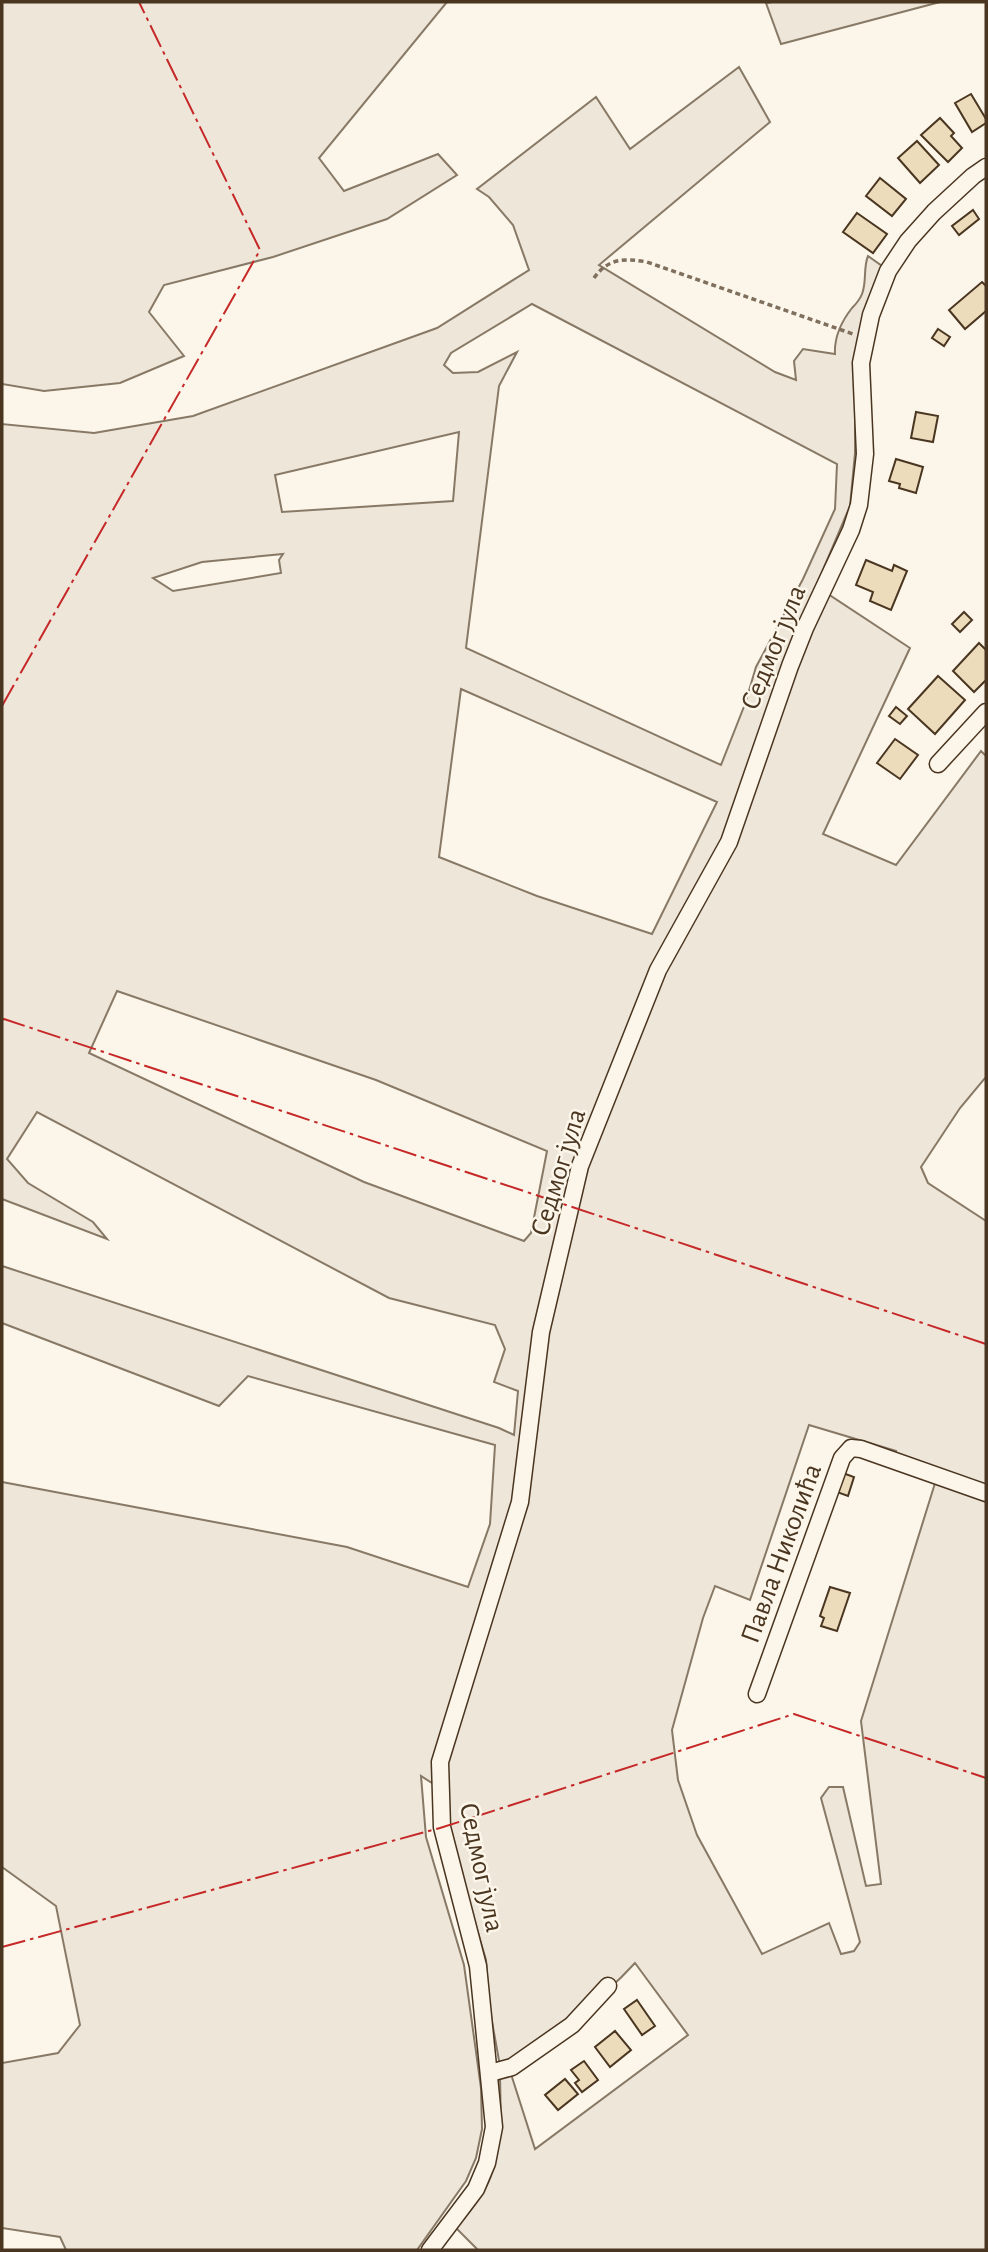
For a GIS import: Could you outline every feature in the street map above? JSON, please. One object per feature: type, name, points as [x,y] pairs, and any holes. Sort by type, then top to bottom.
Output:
[{"type":"street","name":"Седмог јула","points":[[430,2250],[475,2189],[486,2162],[494,2127],[478,1965],[442,1827],[440,1762],[520,1502],[541,1332],[580,1166],[658,970],[729,842],[790,666],[851,530],[859,505],[864,454],[861,363],[871,315],[888,271],[908,241],[953,194],[986,167]]},
{"type":"street","points":[[938,764],[986,712]]},
{"type":"street","name":"Павла Николића","points":[[757,1694],[842,1458],[847,1451],[852,1448],[861,1449],[986,1493]]},
{"type":"street","points":[[490,2073],[512,2067],[572,2025],[608,1986]]},
{"type":"path","points":[[594,278],[598,271],[615,260],[647,262],[850,333],[866,335]]},
{"type":"shaded area","points":[[2,2],[447,2],[319,158],[344,191],[438,154],[457,175],[387,219],[273,257],[164,285],[149,312],[184,356],[120,383],[44,391],[2,384]]},
{"type":"shaded area","points":[[940,2],[781,44],[766,3]]},
{"type":"shaded area","points":[[739,67],[770,122],[599,265],[775,372],[796,380],[794,361],[803,349],[835,354],[839,330],[862,294],[868,256],[882,266],[855,359],[855,453],[850,506],[816,586],[910,648],[823,834],[896,865],[981,751],[986,756],[986,1077],[960,1108],[921,1167],[928,1183],[986,1221],[986,2250],[478,2250],[456,2228],[479,2198],[494,2167],[499,2138],[500,2078],[511,2074],[535,2149],[688,2035],[635,1963],[588,2007],[500,2066],[489,2005],[486,1960],[447,1828],[446,1792],[421,1776],[426,1837],[464,1965],[481,2088],[482,2129],[476,2158],[466,2181],[417,2250],[66,2250],[60,2237],[2,2228],[2,2063],[58,2053],[80,2025],[56,1906],[2,1867],[2,1482],[347,1547],[468,1587],[490,1524],[495,1445],[248,1376],[219,1406],[2,1323],[2,1266],[514,1435],[518,1391],[494,1382],[505,1349],[495,1325],[389,1298],[37,1112],[7,1159],[28,1183],[93,1222],[107,1239],[2,1199],[2,424],[94,433],[193,416],[437,328],[529,270],[513,225],[489,197],[477,189],[596,97],[630,149]],"holes":[[[532,304],[837,464],[835,509],[803,579],[756,667],[721,765],[466,648],[499,386],[517,352],[478,372],[453,373],[444,365],[451,353]],[[459,432],[453,501],[282,512],[275,475]],[[283,554],[279,560],[281,573],[173,591],[153,578],[202,562]],[[461,689],[717,802],[652,934],[537,896],[439,857]],[[117,991],[376,1080],[547,1151],[531,1233],[524,1241],[364,1182],[89,1053]],[[809,1425],[896,1451],[892,1465],[936,1480],[861,1721],[881,1884],[866,1886],[843,1787],[829,1787],[821,1798],[860,1942],[854,1951],[841,1954],[829,1923],[762,1954],[697,1835],[678,1780],[672,1730],[703,1618],[715,1586],[750,1600]]]},
{"type":"building","points":[[971,94],[986,119],[986,123],[972,132],[955,103]]},
{"type":"building","points":[[940,118],[954,133],[951,136],[962,148],[948,162],[921,135]]},
{"type":"building","points":[[917,141],[939,165],[920,183],[898,158]]},
{"type":"building","points":[[880,178],[906,199],[892,216],[866,196]]},
{"type":"building","points":[[973,210],[979,219],[959,235],[952,226]]},
{"type":"building","points":[[857,213],[887,234],[873,253],[843,232]]},
{"type":"building","points":[[982,282],[986,286],[986,311],[965,329],[949,310]]},
{"type":"building","points":[[938,329],[950,337],[944,346],[932,338]]},
{"type":"building","points":[[916,412],[938,416],[933,442],[911,438]]},
{"type":"building","points":[[896,459],[923,467],[916,493],[899,488],[900,484],[889,481]]},
{"type":"building","points":[[866,560],[892,571],[894,565],[907,571],[891,610],[870,601],[873,592],[856,585]]},
{"type":"building","points":[[964,612],[972,620],[960,632],[952,624]]},
{"type":"building","points":[[979,643],[986,650],[986,680],[974,692],[953,671]]},
{"type":"building","points":[[938,676],[965,700],[935,734],[908,709]]},
{"type":"building","points":[[896,707],[907,716],[900,724],[889,716]]},
{"type":"building","points":[[895,739],[918,755],[900,779],[877,763]]},
{"type":"building","points":[[840,1472],[854,1477],[848,1496],[834,1491]]},
{"type":"building","points":[[830,1587],[850,1593],[837,1631],[821,1626],[824,1618],[820,1616]]},
{"type":"building","points":[[637,2000],[655,2026],[642,2035],[624,2009]]},
{"type":"building","points":[[615,2031],[631,2050],[610,2067],[595,2047]]},
{"type":"building","points":[[584,2061],[598,2080],[582,2092],[575,2083],[579,2080],[571,2070]]},
{"type":"building","points":[[565,2079],[578,2094],[558,2110],[545,2095]]},
{"type":"power","points":[[2,706],[260,250],[139,2]]},
{"type":"power","points":[[2,1020],[986,1344]]},
{"type":"power","points":[[2,1947],[440,1828],[794,1714],[986,1778]]}]
